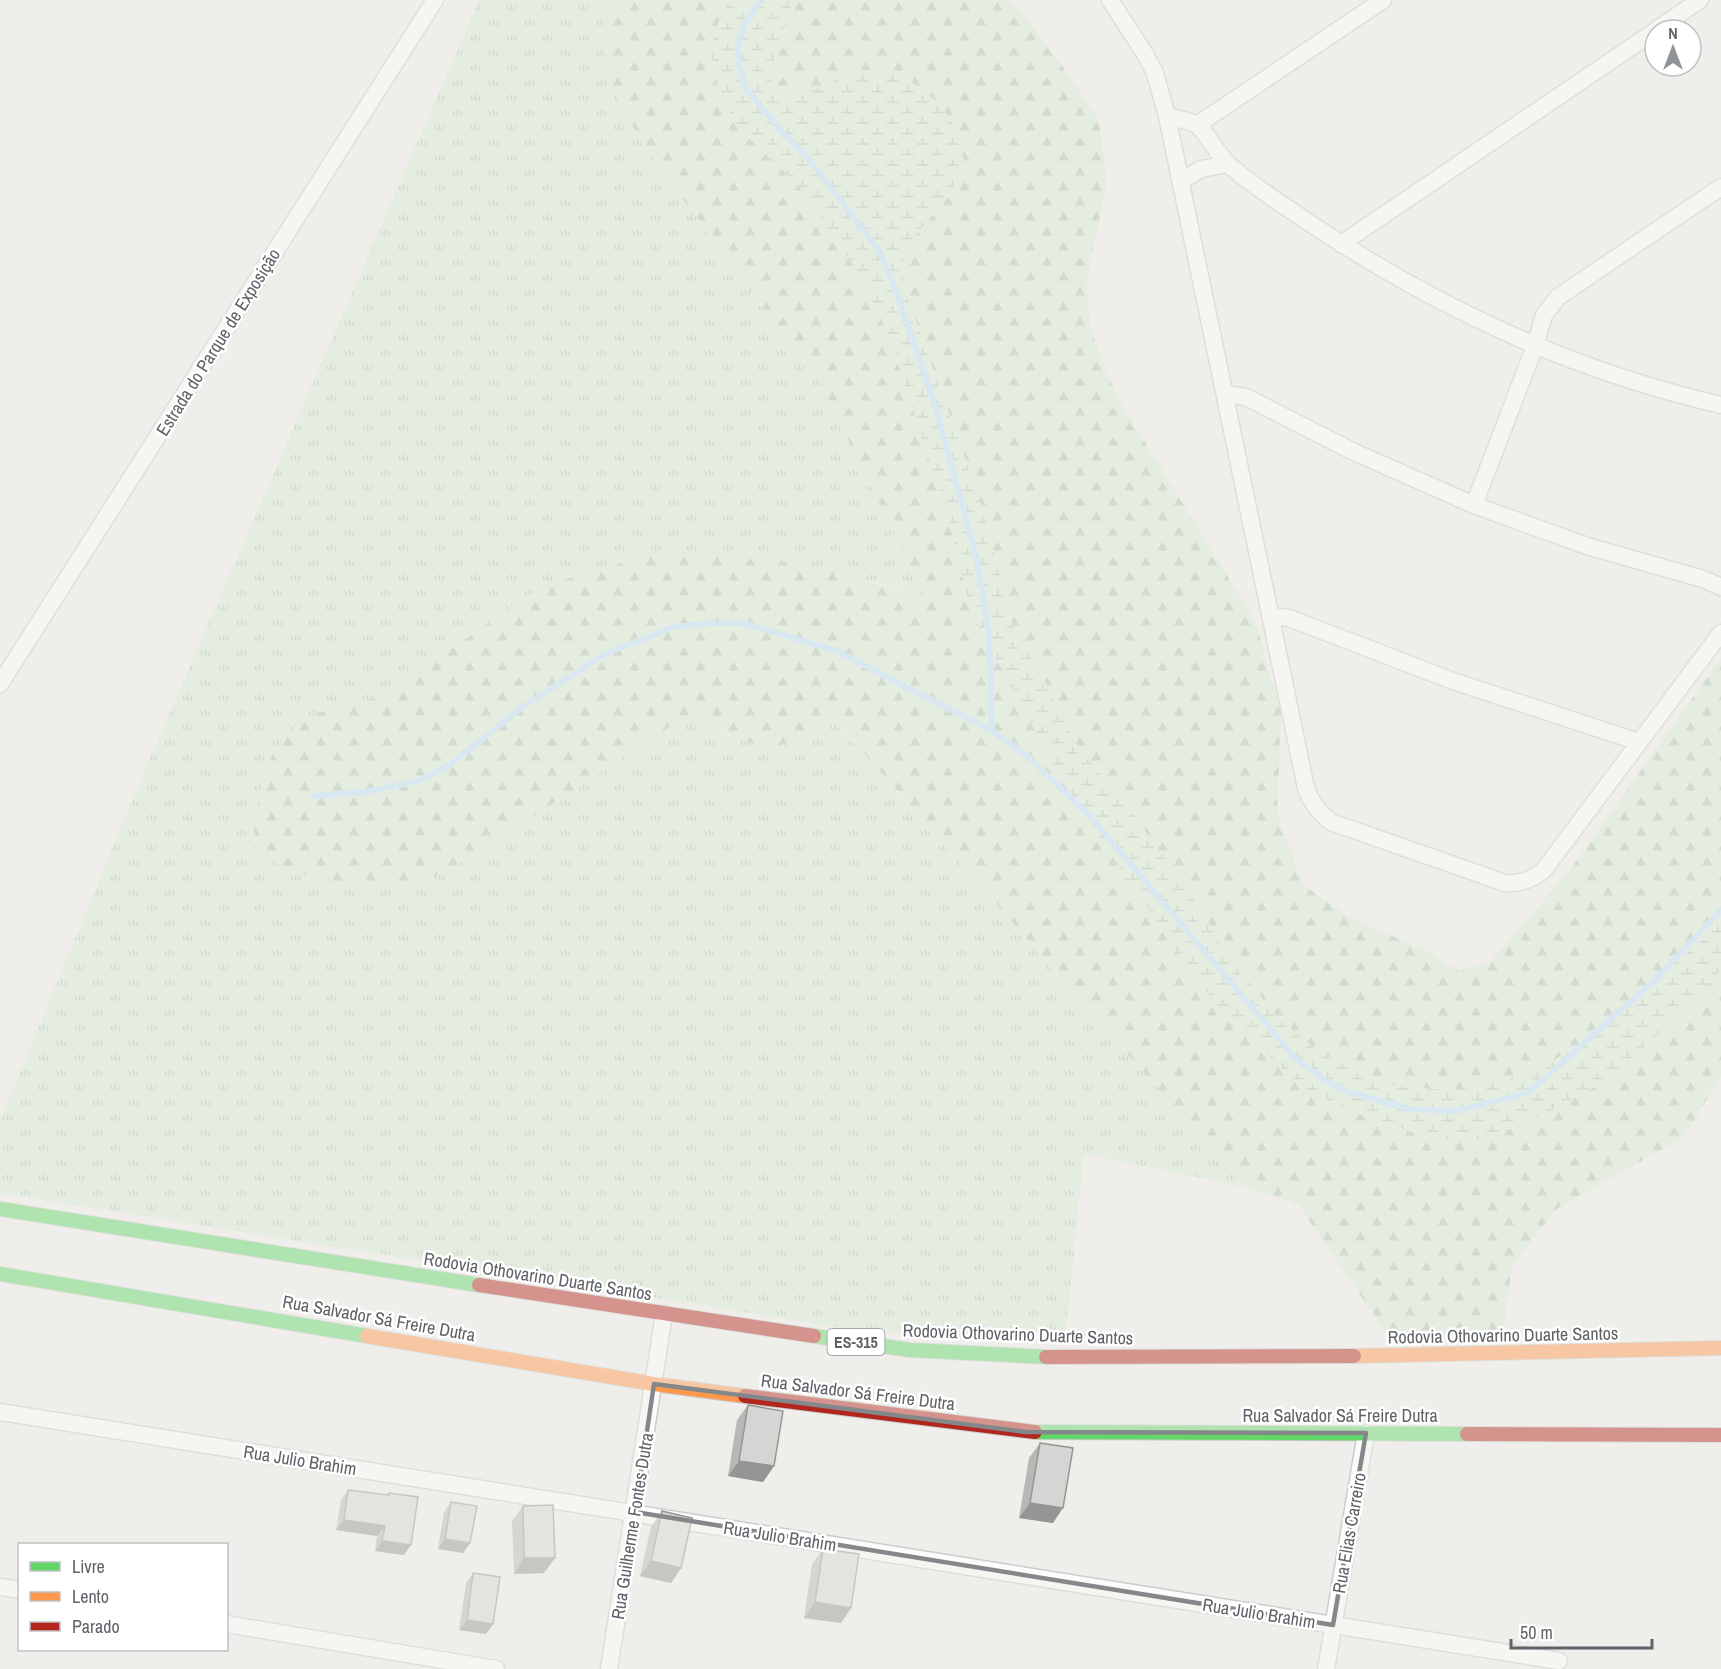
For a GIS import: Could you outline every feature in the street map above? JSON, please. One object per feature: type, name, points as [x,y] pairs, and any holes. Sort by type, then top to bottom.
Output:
[{"type":"street","name":"Estrada do Parque de Exposição","points":[[0,684],[435,0]]},
{"type":"street","points":[[1110,0],[1155,73],[1167,116],[1306,788],[1316,808],[1331,822],[1505,883],[1526,881],[1543,872],[1721,633]]},
{"type":"street","points":[[1197,125],[1383,0]]},
{"type":"street","points":[[1673,18],[1700,0]]},
{"type":"street","points":[[1341,243],[1643,38]]},
{"type":"street","points":[[1167,116],[1197,125],[1228,164],[1295,213],[1436,299],[1535,346],[1635,383],[1720,403]]},
{"type":"street","points":[[1181,182],[1201,169],[1228,164]]},
{"type":"street","points":[[1474,505],[1535,346],[1544,315],[1558,297],[1721,187]]},
{"type":"street","points":[[1225,394],[1246,397],[1354,452],[1474,505],[1587,546],[1703,579],[1721,587]]},
{"type":"street","points":[[1270,616],[1289,618],[1453,681],[1639,742]]},
{"type":"street","name":"Rodovia Othovarino Duarte Santos","points":[[0,1209],[664,1314],[910,1350],[1067,1358],[1378,1356],[1721,1348]]},
{"type":"street","name":"Rua Salvador Sá Freire Dutra","points":[[0,1274],[654,1384],[1026,1432],[1721,1435]]},
{"type":"street","name":"Rua Guilherme Fontes Dutra","points":[[609,1669],[664,1314]]},
{"type":"street","name":"Rua Julio Brahim","points":[[0,1412],[1559,1661]]},
{"type":"street","name":"Rua Elias Carreiro","points":[[1326,1669],[1366,1433]]},
{"type":"street","points":[[0,1587],[18,1590]]},
{"type":"street","points":[[228,1624],[496,1669]]},
{"type":"highlighted area","points":[[654,1384],[1026,1432],[1366,1433],[1333,1625],[635,1512]]},
{"type":"green space","points":[[479,0],[617,0],[604,23],[606,60],[615,92],[643,146],[820,382],[928,600],[816,565],[713,556],[647,556],[423,670],[385,696],[331,707],[430,879],[468,859],[672,725],[701,717],[732,737],[787,743],[832,718],[1244,1187],[1084,1154],[1066,1332],[1025,1341],[997,1342],[837,1327],[0,1193],[0,1121],[135,793]]},
{"type":"green space","points":[[617,0],[730,0],[712,44],[712,71],[734,124],[798,185],[859,273],[889,336],[951,526],[970,610],[1064,784],[1181,959],[1228,1019],[1306,1090],[1361,1115],[1418,1134],[1683,1012],[1721,970],[1721,1076],[1684,1137],[1558,1208],[1513,1263],[1502,1334],[1389,1337],[1298,1204],[1244,1187],[833,718],[793,741],[776,746],[764,746],[742,740],[701,717],[672,725],[468,859],[430,879],[362,887],[287,870],[256,852],[253,821],[273,752],[297,724],[331,707],[386,696],[526,596],[575,576],[647,556],[713,556],[816,565],[927,600],[820,382],[643,146],[615,92],[606,60],[604,23]]},
{"type":"green space","points":[[730,0],[793,0],[772,67],[772,88],[787,93],[812,89],[842,78],[875,71],[903,76],[937,101],[960,133],[964,166],[950,194],[906,247],[901,279],[983,509],[1014,629],[1042,676],[1079,749],[1129,809],[1201,909],[1229,960],[1256,989],[1272,1013],[1310,1045],[1355,1071],[1388,1084],[1433,1089],[1474,1089],[1537,1071],[1575,1047],[1706,937],[1721,918],[1721,970],[1683,1012],[1604,1082],[1554,1109],[1488,1139],[1450,1140],[1418,1134],[1361,1115],[1306,1090],[1228,1019],[1181,959],[1064,784],[970,610],[951,526],[889,336],[859,273],[798,185],[734,124],[712,71],[712,44],[719,20]]},
{"type":"green space","points":[[793,0],[1007,0],[1020,10],[1098,118],[1107,181],[1087,281],[1090,327],[1116,395],[1255,621],[1281,712],[1277,813],[1303,885],[1351,918],[1426,951],[1459,971],[1491,961],[1570,870],[1721,658],[1721,918],[1706,937],[1575,1047],[1537,1071],[1474,1089],[1433,1089],[1388,1084],[1355,1071],[1310,1045],[1272,1013],[1256,989],[1229,960],[1201,909],[1129,809],[1079,749],[1042,676],[1014,629],[983,509],[901,279],[906,247],[950,194],[842,78],[816,88],[799,91],[782,91],[772,88],[772,67]]},
{"type":"building","points":[[748,1405],[783,1411],[774,1466],[739,1461]]},
{"type":"building","points":[[1040,1443],[1073,1448],[1063,1508],[1030,1503]]},
{"type":"building","points":[[348,1490],[418,1497],[411,1545],[382,1541],[385,1526],[344,1520]]},
{"type":"building","points":[[451,1502],[477,1506],[470,1543],[445,1539]]},
{"type":"building","points":[[553,1505],[555,1558],[524,1558],[523,1506]]},
{"type":"building","points":[[662,1511],[692,1518],[681,1568],[651,1561]]},
{"type":"building","points":[[823,1549],[859,1554],[851,1608],[815,1602]]},
{"type":"building","points":[[473,1573],[500,1577],[493,1624],[467,1620]]},
{"type":"waterway","points":[[761,0],[743,26],[738,46],[739,64],[745,87],[781,131],[808,158],[878,249],[893,283],[935,405],[976,556],[989,633],[992,731]]},
{"type":"waterway","points":[[314,796],[365,792],[422,780],[447,767],[521,708],[605,654],[673,627],[742,623],[837,651],[992,731],[1025,754],[1088,814],[1296,1059],[1323,1079],[1351,1093],[1410,1109],[1457,1111],[1528,1093],[1655,980],[1721,910]]},
{"type":"traffic: fast","points":[[0,1209],[479,1285]]},
{"type":"traffic: fast","points":[[0,1274],[367,1336]]},
{"type":"traffic: fast","points":[[814,1336],[910,1350],[1046,1357]]},
{"type":"traffic: fast","points":[[1035,1432],[1467,1434]]},
{"type":"traffic: slow","points":[[367,1336],[654,1384],[745,1396]]},
{"type":"traffic: slow","points":[[1354,1356],[1721,1348]]},
{"type":"traffic: jam","points":[[479,1285],[814,1336]]},
{"type":"traffic: jam","points":[[1046,1357],[1354,1356]]},
{"type":"traffic: jam","points":[[745,1396],[1035,1432]]},
{"type":"traffic: jam","points":[[1467,1434],[1721,1435]]}]
